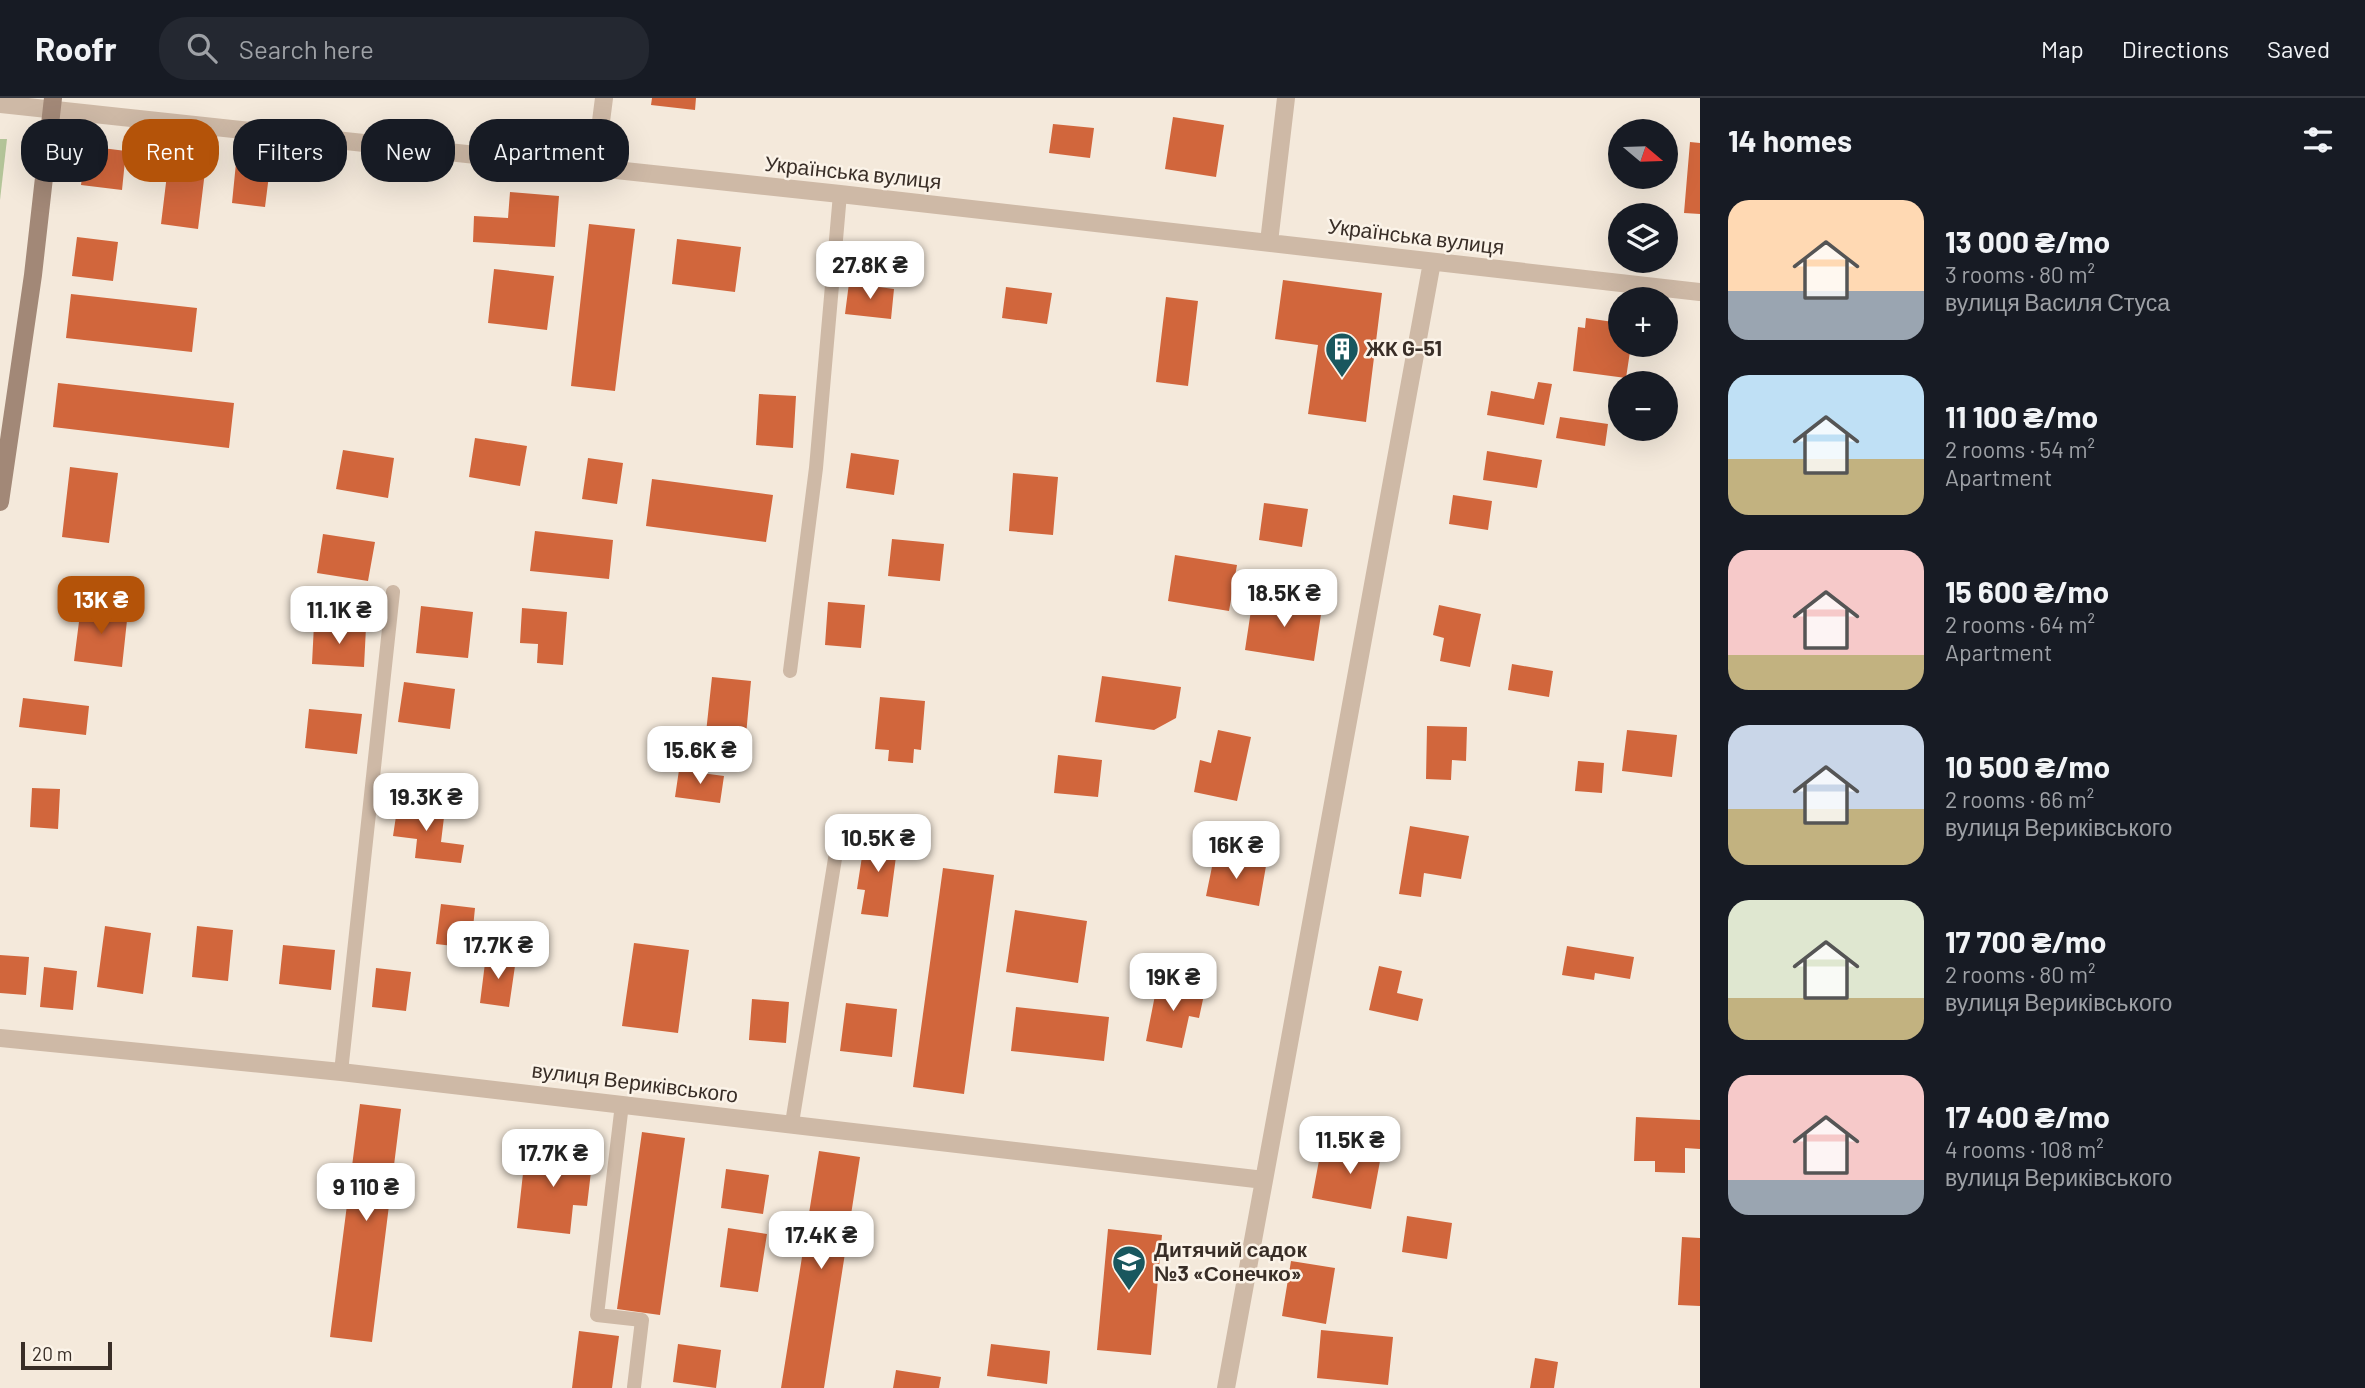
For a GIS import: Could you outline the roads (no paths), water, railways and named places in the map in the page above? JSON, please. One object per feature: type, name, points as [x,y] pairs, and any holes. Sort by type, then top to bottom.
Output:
[{"type":"street","points":[[601,119],[604,98]]},
{"type":"street","points":[[1269,243],[1286,98]]},
{"type":"street","name":"Українська вулиця","points":[[0,104],[53,104],[469,153]]},
{"type":"street","points":[[0,502],[33,275],[53,104]]},
{"type":"street","name":"Українська вулиця","points":[[629,172],[1700,292]]},
{"type":"street","points":[[1226,1388],[1432,262]]},
{"type":"street","name":"вулиця Вериківського","points":[[0,1038],[341,1072],[1265,1180]]},
{"type":"lane","points":[[790,671],[816,468],[840,194]]},
{"type":"lane","points":[[341,1072],[393,592]]},
{"type":"lane","points":[[792,1123],[839,834]]},
{"type":"lane","points":[[622,1104],[597,1315],[642,1320],[634,1387]]},
{"type":"place","name":"ЖК G-51","points":[[1342,379]]},
{"type":"place","name":"Дитячий садок №3 «Сонечко»","points":[[1129,1292]]}]
